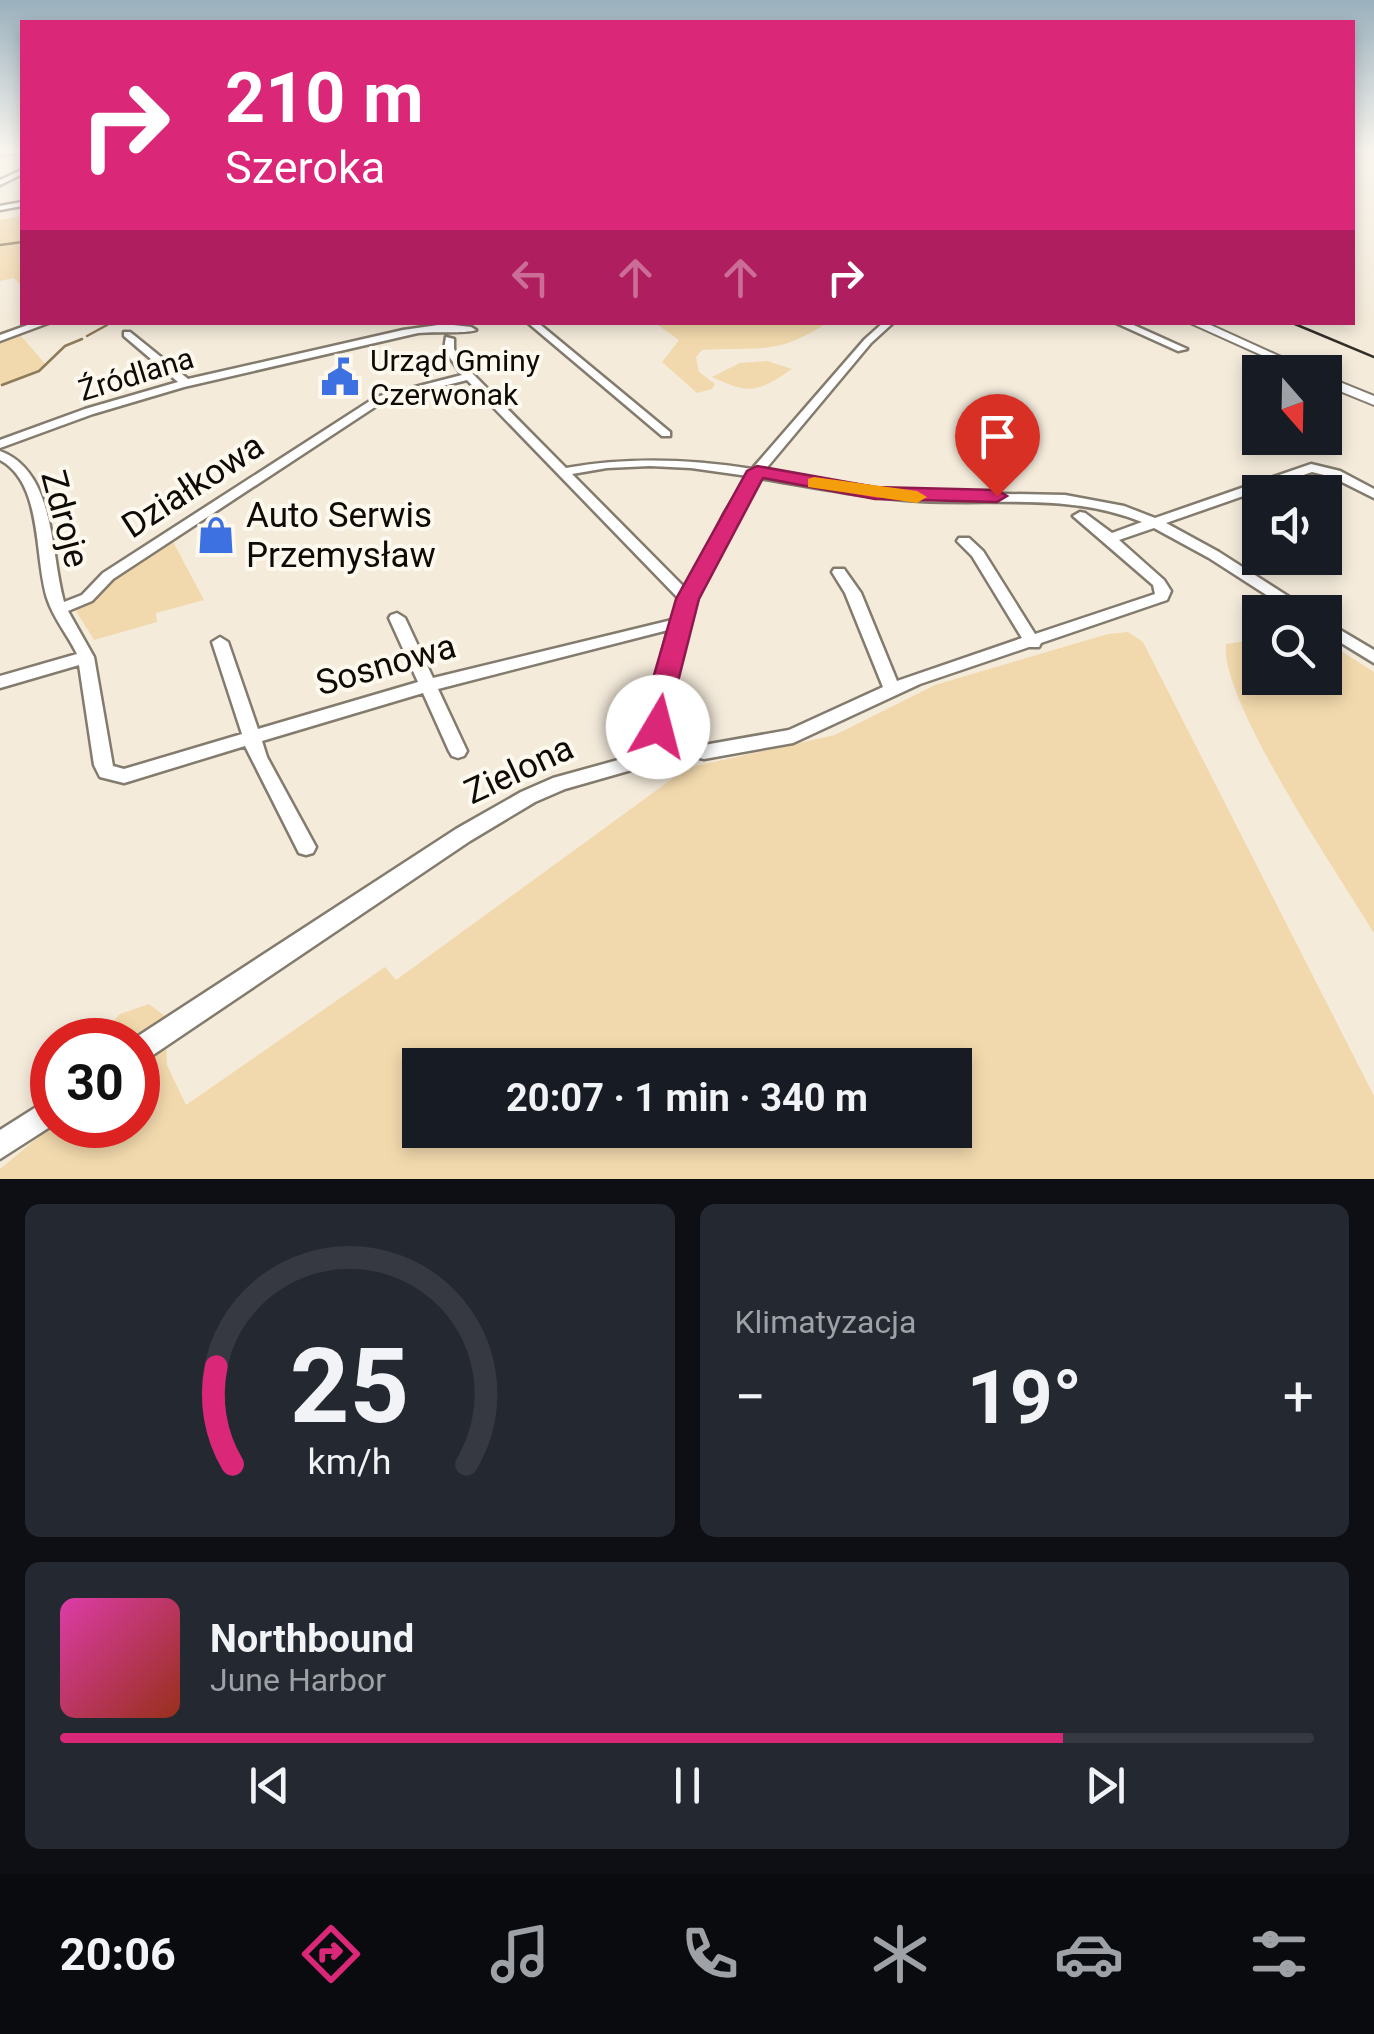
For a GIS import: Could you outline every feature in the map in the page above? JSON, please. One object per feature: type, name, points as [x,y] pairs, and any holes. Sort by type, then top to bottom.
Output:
[{"type":"main road","points":[[1201,325],[1269,355]]},
{"type":"main road","points":[[1342,387],[1374,401]]},
{"type":"street","points":[[0,338],[39,325]]},
{"type":"street","points":[[534,325],[666,434]]},
{"type":"street","points":[[887,325],[757,471],[687,599],[678,622],[656,720],[670,742],[704,752],[762,744],[813,729],[892,688],[1162,597],[1164,591],[1159,584],[1080,516]]},
{"type":"street","points":[[1125,325],[1182,349]]},
{"type":"street","points":[[454,354],[466,330]]},
{"type":"street","name":"Źródlana","points":[[0,444],[272,361],[405,334],[446,335],[466,330]]},
{"type":"street","points":[[127,334],[187,384]]},
{"type":"street","points":[[446,335],[469,376],[687,599]]},
{"type":"street","name":"Działkowa","points":[[60,609],[87,598],[108,576],[387,395],[469,376]]},
{"type":"street","name":"Zdroje","points":[[0,455],[21,466],[28,481],[60,609]]},
{"type":"street","points":[[563,472],[637,461],[757,471],[890,495],[1056,497],[1115,508],[1152,522],[1275,595]]},
{"type":"street","points":[[1110,538],[1311,468],[1336,474],[1374,494]]},
{"type":"street","points":[[964,541],[978,554],[1033,643]]},
{"type":"street","points":[[840,572],[892,688]]},
{"type":"street","points":[[0,682],[86,657],[60,609]]},
{"type":"street","points":[[397,618],[458,752]]},
{"type":"street","name":"Sosnowa","points":[[86,657],[104,766],[114,775],[142,772],[429,685],[678,622]]},
{"type":"street","points":[[1342,637],[1374,658]]},
{"type":"street","points":[[220,642],[251,738],[306,847]]},
{"type":"street","name":"Zielona","points":[[160,1035],[528,797],[560,783],[642,760],[670,742]]},
{"type":"street","points":[[0,1146],[30,1125]]},
{"type":"shaded area","points":[[20,216],[20,285],[14,278],[0,281],[0,220]]},
{"type":"shaded area","points":[[658,325],[824,325],[779,345],[702,350],[696,357],[699,372],[715,384],[712,389],[697,393],[662,362],[679,340]]},
{"type":"shaded area","points":[[21,336],[47,366],[0,385],[0,342]]},
{"type":"shaded area","points":[[767,361],[792,369],[754,388],[736,387],[712,377],[740,363]]},
{"type":"shaded area","points":[[171,538],[204,600],[156,613],[157,622],[94,640],[76,611],[112,576]]},
{"type":"shaded area","points":[[1128,632],[1143,642],[1374,1096],[1374,1179],[0,1179],[0,1169],[30,1144],[30,1148],[160,1148],[160,1018],[116,1018],[120,1014],[149,1004],[165,1016],[167,1065],[186,1105],[385,967],[396,980],[687,768],[835,735],[935,685],[1108,634]]},
{"type":"shaded area","points":[[1242,642],[1242,695],[1342,695],[1342,652],[1374,672],[1374,933],[1261,746],[1229,670],[1226,644]]},
{"type":"waterway","points":[[0,245],[20,242]]},
{"type":"waterway","points":[[87,336],[107,325]]},
{"type":"waterway","points":[[2,385],[39,371],[65,346],[82,339]]},
{"type":"railway","points":[[1297,325],[1374,357]]},
{"type":"slow traffic","points":[[814,483],[917,497]]},
{"type":"place","name":"Urząd Gminy Czerwonak","points":[[340,377]]},
{"type":"place","name":"Auto Serwis Przemysław","points":[[216,535]]},
{"type":"route","points":[[658,727],[656,713],[678,622],[731,514],[757,471],[875,493],[997,496]]}]
